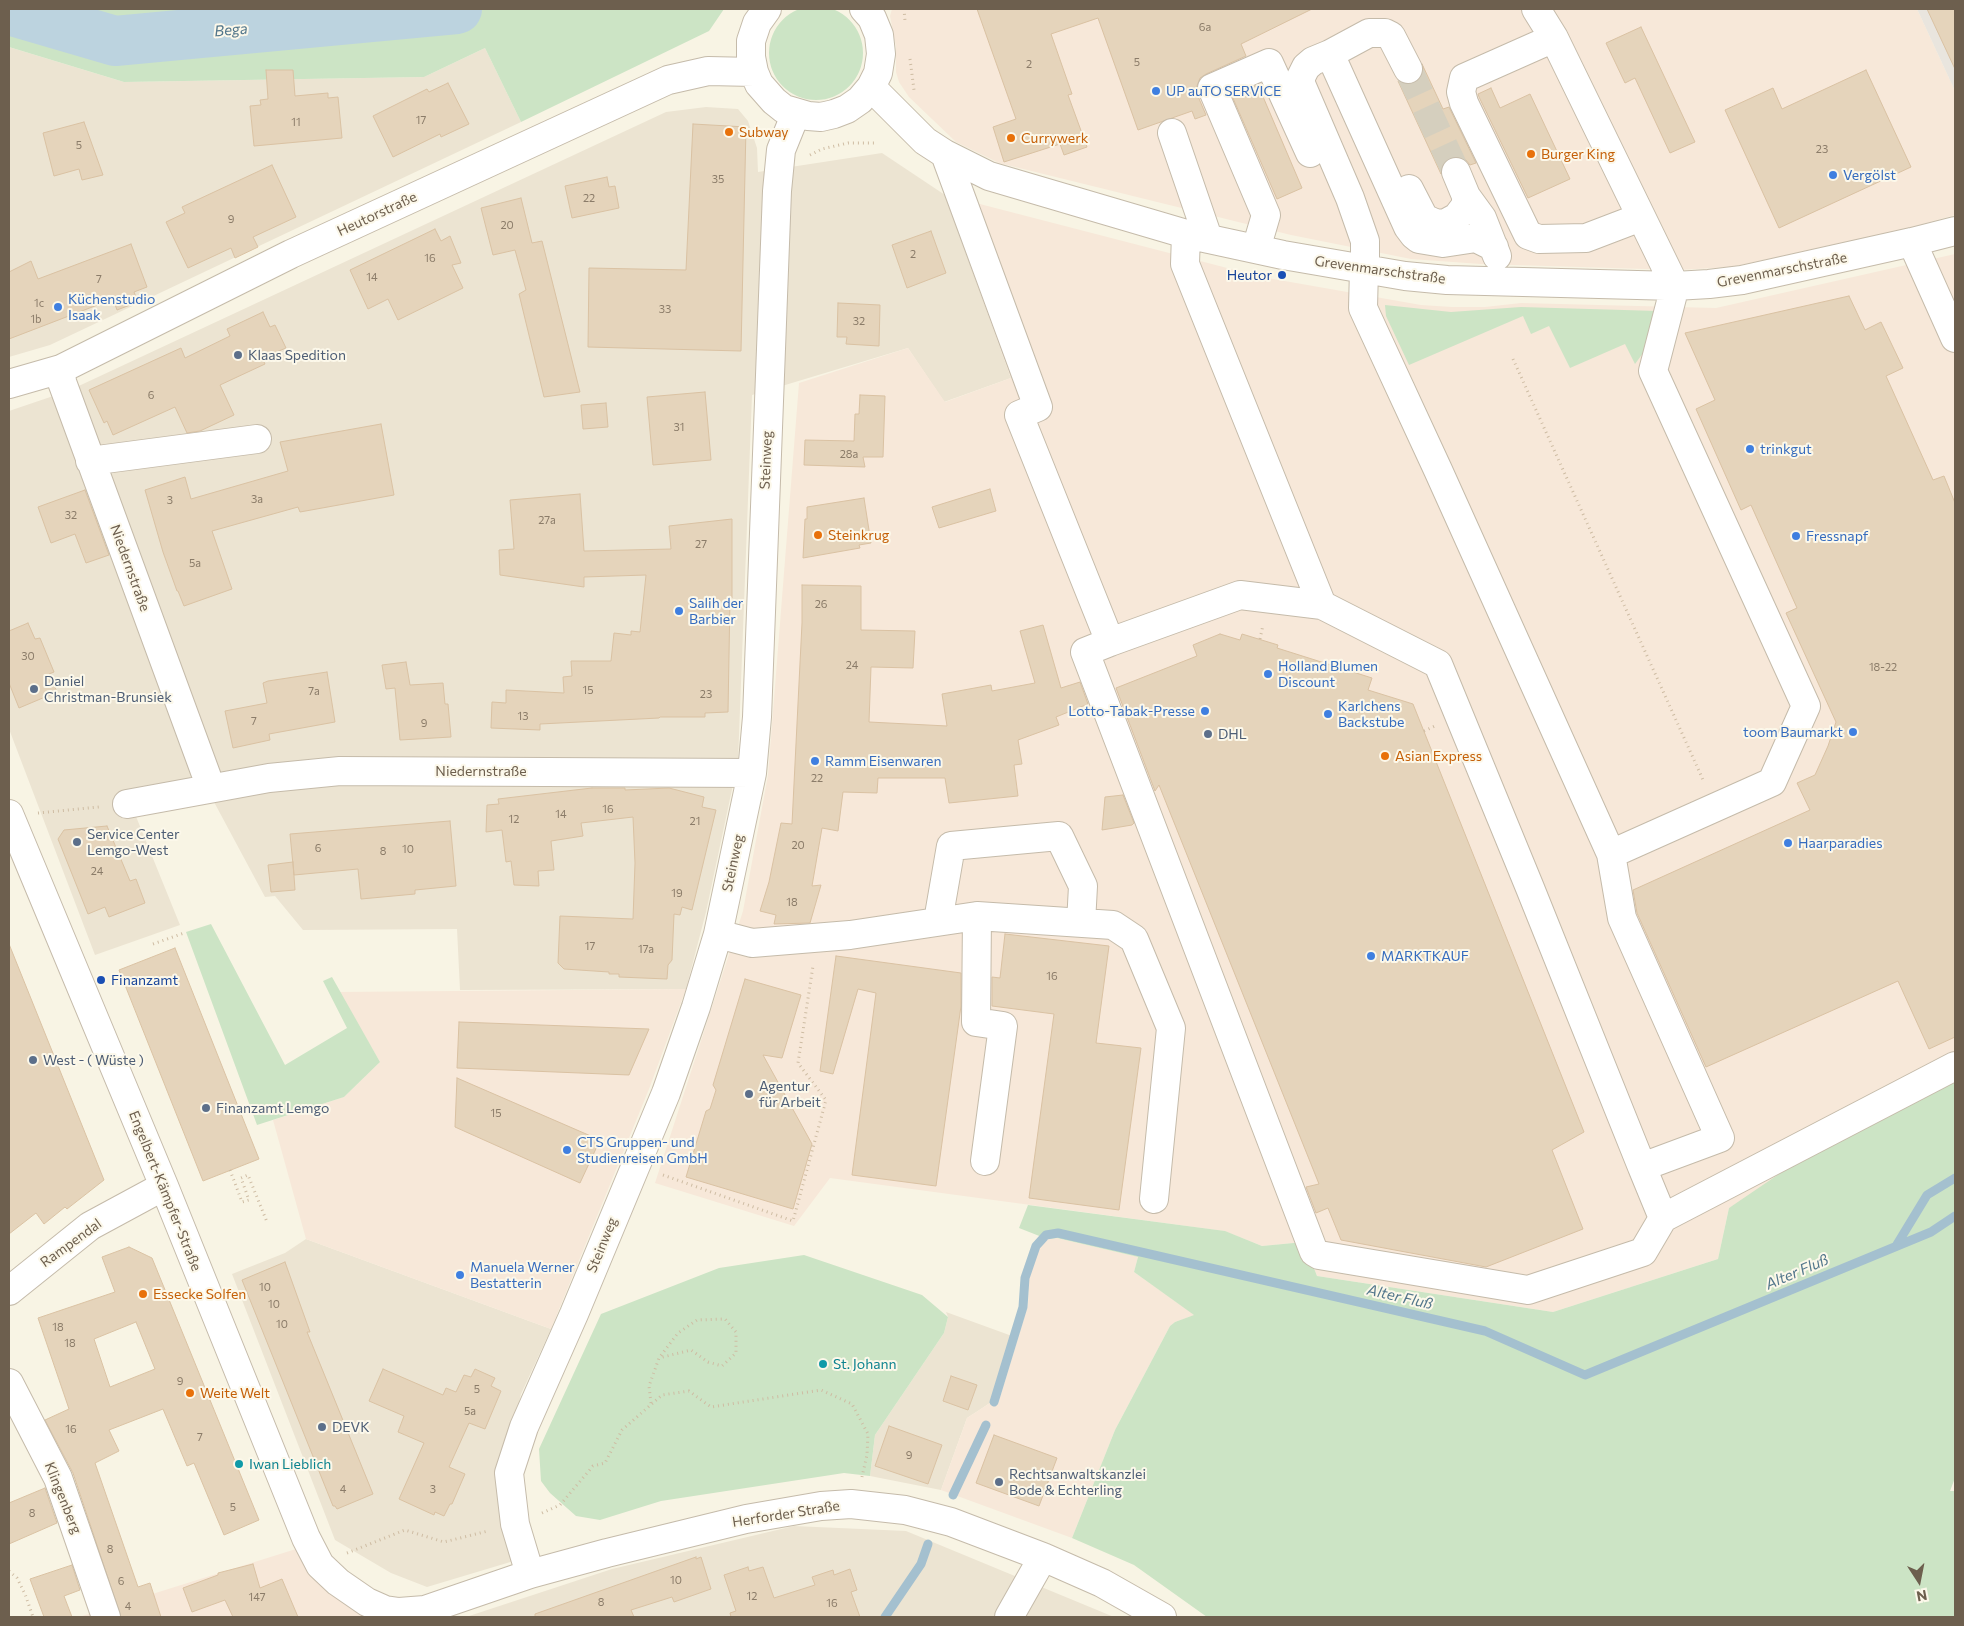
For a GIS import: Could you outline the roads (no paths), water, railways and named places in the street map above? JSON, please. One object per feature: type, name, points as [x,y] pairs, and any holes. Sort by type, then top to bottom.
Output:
[{"type":"street","points":[[767,9],[757,23],[751,41],[751,57],[759,84],[784,109],[796,113],[821,116],[834,114],[860,100],[878,72],[881,54],[876,26],[864,9]]},
{"type":"street","points":[[1536,9],[1554,38],[1676,286],[1653,371],[1806,706],[1772,782],[1611,854]]},
{"type":"street","points":[[1335,64],[1369,34],[1385,33],[1391,36],[1408,69]]},
{"type":"street","points":[[1554,38],[1464,78],[1461,92],[1464,103],[1528,235],[1539,239],[1586,238],[1641,217]]},
{"type":"street","points":[[1357,268],[1365,240],[1350,198],[1301,84],[1301,77],[1306,67],[1313,61],[1354,67],[1424,218],[1437,224],[1453,220],[1466,205],[1461,184],[1482,218],[1505,282]]},
{"type":"street","points":[[1256,249],[1266,215],[1212,88],[1269,63],[1349,239],[1357,268],[1363,308],[1611,854],[1622,918],[1720,1138],[1642,1167]]},
{"type":"street","points":[[1335,64],[1408,228],[1414,235],[1419,239],[1443,243],[1476,238],[1494,248]]},
{"type":"street","name":"Heutorstraße","points":[[9,384],[61,369],[291,254],[668,80],[708,71],[754,72]]},
{"type":"street","name":"Grevenmarschstraße","points":[[870,87],[925,141],[945,154],[988,176],[1197,236],[1357,268],[1447,280],[1676,286],[1742,280],[1955,231]]},
{"type":"street","name":"Steinweg","points":[[530,1574],[515,1524],[509,1473],[524,1427],[574,1314],[666,1093],[696,1007],[718,934],[752,773],[757,717],[777,191],[781,150],[796,113]]},
{"type":"street","points":[[1172,133],[1197,236],[1185,264],[1322,605]]},
{"type":"street","points":[[945,154],[1038,407],[1019,415],[1110,642]]},
{"type":"street","points":[[1912,242],[1955,338]]},
{"type":"street","name":"Niedernstraße","points":[[61,369],[62,382],[211,788]]},
{"type":"street","points":[[90,460],[257,439]]},
{"type":"street","points":[[1663,1218],[1438,664],[1322,605],[1240,595],[1085,652],[1314,1252],[1319,1256],[1528,1290],[1642,1252],[1663,1218],[1955,1066]]},
{"type":"street","name":"Niedernstraße","points":[[127,804],[269,778],[340,771],[752,773]]},
{"type":"street","name":"Engelbert-Kämpfer-Straße","points":[[9,815],[164,1186],[306,1538],[320,1565],[338,1582],[367,1602],[393,1614]]},
{"type":"street","points":[[938,921],[951,846],[1059,836],[1083,886],[1080,923]]},
{"type":"street","points":[[718,934],[752,943],[850,935],[977,916],[1114,925],[1134,939],[1171,1028],[1154,1199]]},
{"type":"street","points":[[977,916],[976,1022],[1003,1026],[985,1161]]},
{"type":"street","name":"Rampendal","points":[[9,1291],[90,1226],[164,1186]]},
{"type":"street","name":"Klingenberg","points":[[9,1383],[58,1478],[106,1617]]},
{"type":"street","name":"Herforder Straße","points":[[393,1614],[425,1610],[530,1574],[746,1519],[821,1506],[850,1504],[904,1510],[951,1522],[1043,1557],[1102,1583],[1162,1617]]},
{"type":"street","points":[[1009,1617],[1043,1557]]},
{"type":"waterway","name":"Bega","points":[[9,10],[115,41],[457,9]]},
{"type":"waterway","name":"Alter Fluß","points":[[1896,1246],[1927,1195],[1955,1178]]},
{"type":"waterway","name":"Alter Fluß","points":[[994,1402],[1023,1307],[1025,1278],[1036,1246],[1046,1235],[1058,1233],[1485,1331],[1585,1375],[1931,1232],[1955,1216]]},
{"type":"waterway","name":"Alter Fluß","points":[[953,1495],[986,1425]]},
{"type":"waterway","name":"Alter Fluß","points":[[885,1617],[921,1564],[928,1544]]},
{"type":"tunnel","points":[[1408,69],[1456,172]]},
{"type":"place","name":"UP auTO SERVICE","points":[[1156,91]]},
{"type":"place","name":"Subway","points":[[729,132]]},
{"type":"place","name":"Currywerk","points":[[1011,138]]},
{"type":"place","name":"Burger King","points":[[1531,154]]},
{"type":"place","name":"Vergölst","points":[[1833,175]]},
{"type":"place","name":"Heutor","points":[[1282,275]]},
{"type":"place","name":"Küchenstudio Isaak","points":[[58,307]]},
{"type":"place","name":"Klaas Spedition","points":[[238,355]]},
{"type":"place","name":"trinkgut","points":[[1750,449]]},
{"type":"place","name":"Steinkrug","points":[[818,535]]},
{"type":"place","name":"Fressnapf","points":[[1796,536]]},
{"type":"place","name":"Salih der Barbier","points":[[679,611]]},
{"type":"place","name":"Holland Blumen Discount","points":[[1268,674]]},
{"type":"place","name":"Daniel Christman-Brunsiek","points":[[34,689]]},
{"type":"place","name":"Lotto-Tabak-Presse","points":[[1205,711]]},
{"type":"place","name":"Karlchens Backstube","points":[[1328,714]]},
{"type":"place","name":"toom Baumarkt","points":[[1853,732]]},
{"type":"place","name":"DHL","points":[[1208,734]]},
{"type":"place","name":"Asian Express","points":[[1385,756]]},
{"type":"place","name":"Ramm Eisenwaren","points":[[815,761]]},
{"type":"place","name":"Service Center Lemgo-West","points":[[77,842]]},
{"type":"place","name":"Haarparadies","points":[[1788,843]]},
{"type":"place","name":"MARKTKAUF","points":[[1371,956]]},
{"type":"place","name":"Finanzamt","points":[[101,980]]},
{"type":"place","name":"West - ( Wüste )","points":[[33,1060]]},
{"type":"place","name":"Agentur für Arbeit","points":[[749,1094]]},
{"type":"place","name":"Finanzamt Lemgo","points":[[206,1108]]},
{"type":"place","name":"CTS Gruppen- und Studienreisen GmbH","points":[[567,1150]]},
{"type":"place","name":"Manuela Werner Bestatterin","points":[[460,1275]]},
{"type":"place","name":"Essecke Solfen","points":[[143,1294]]},
{"type":"place","name":"St. Johann","points":[[823,1364]]},
{"type":"place","name":"Weite Welt","points":[[190,1393]]},
{"type":"place","name":"DEVK","points":[[322,1427]]},
{"type":"place","name":"Iwan Lieblich","points":[[239,1464]]},
{"type":"place","name":"Rechtsanwaltskanzlei Bode & Echterling","points":[[999,1482]]}]
